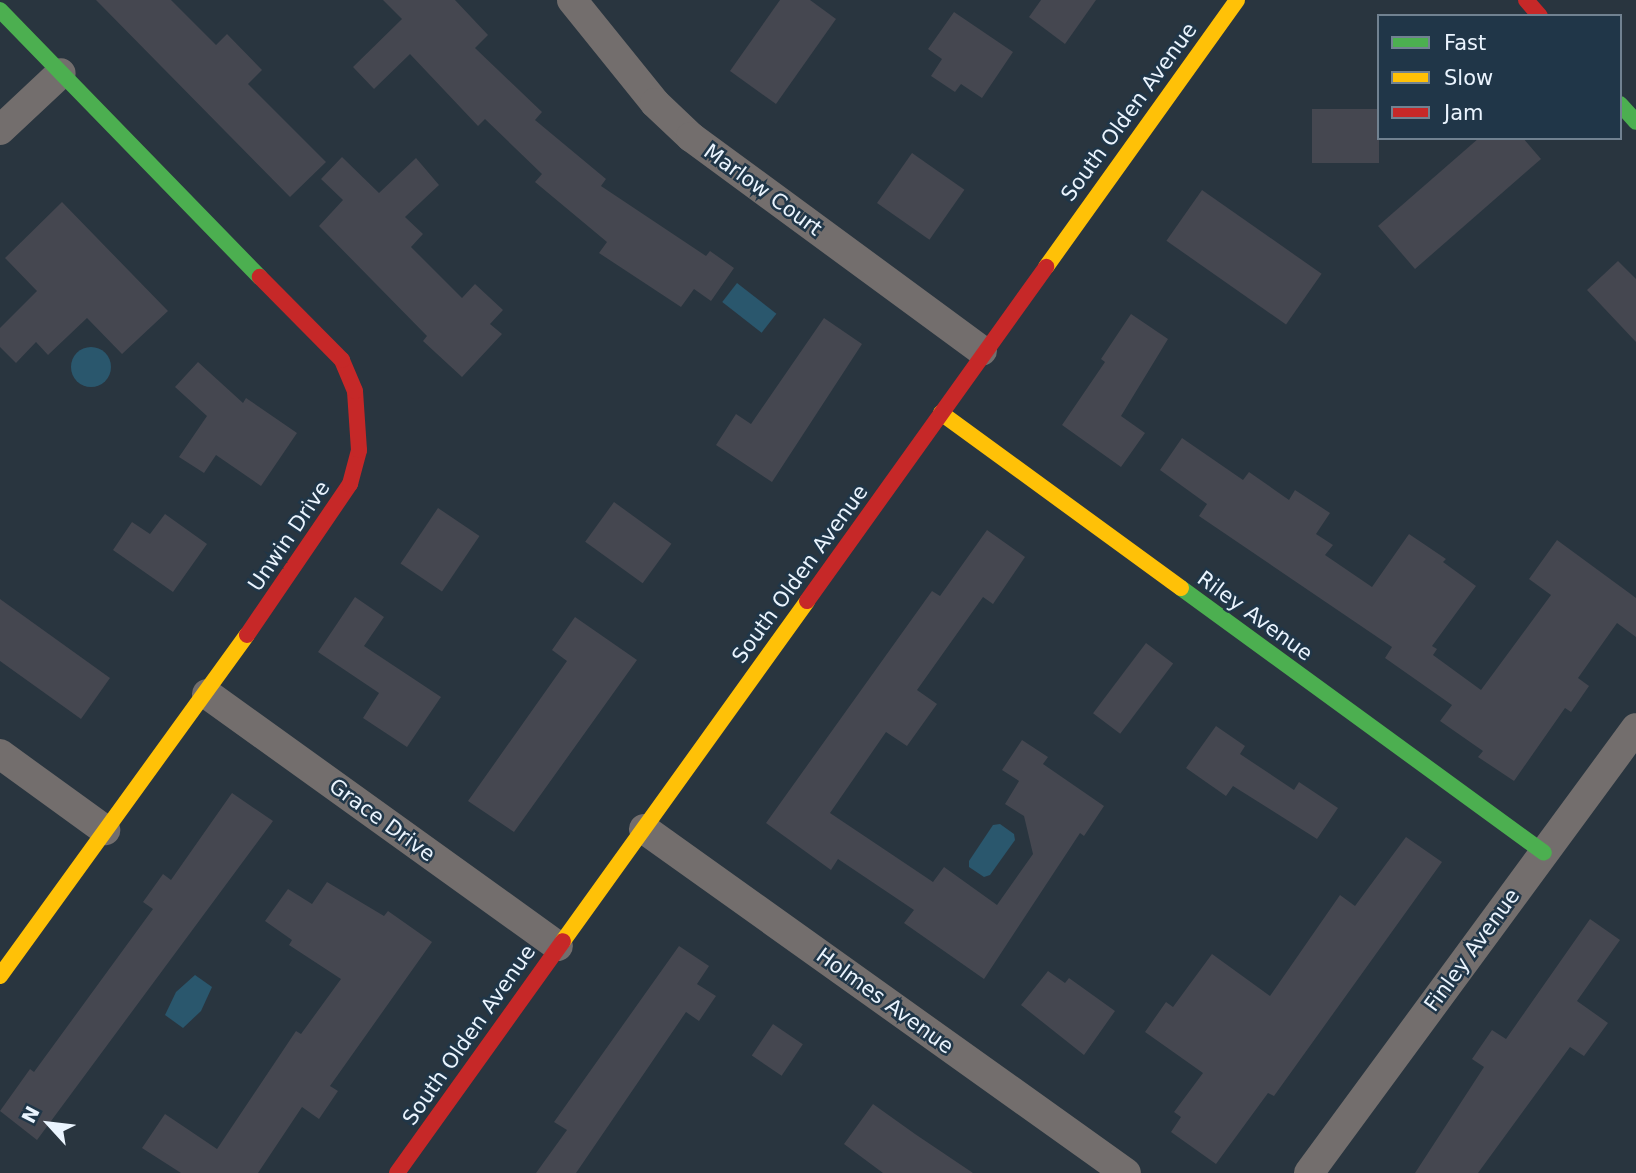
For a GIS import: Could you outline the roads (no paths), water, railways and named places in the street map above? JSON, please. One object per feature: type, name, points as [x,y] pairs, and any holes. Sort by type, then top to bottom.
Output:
[{"type":"street","name":"Marlow Court","points":[[572,0],[654,103],[691,137],[982,351]]},
{"type":"street","name":"South Olden Avenue","points":[[397,1173],[941,413],[982,351],[1237,0]]},
{"type":"street","points":[[1526,0],[1538,14]]},
{"type":"street","name":"Unwin Drive","points":[[0,10],[342,360],[355,391],[359,450],[349,484],[207,694],[0,975]]},
{"type":"street","points":[[0,130],[61,74]]},
{"type":"street","name":"Riley Avenue","points":[[941,413],[1544,853]]},
{"type":"street","name":"Grace Drive","points":[[207,694],[558,946]]},
{"type":"street","name":"Finley Avenue","points":[[1309,1173],[1636,728]]},
{"type":"street","points":[[0,754],[105,830]]},
{"type":"street","name":"Holmes Avenue","points":[[644,829],[1126,1173]]},
{"type":"water","points":[[737,283],[776,314],[762,333],[722,302]]},
{"type":"water","points":[[91,347],[105,353],[111,367],[105,381],[91,387],[77,381],[71,367],[77,353]]},
{"type":"water","points":[[1000,824],[1014,834],[1015,840],[990,875],[984,877],[969,867],[969,861],[993,825]]},
{"type":"water","points":[[195,975],[212,987],[201,1011],[183,1028],[165,1015],[176,992]]}]
